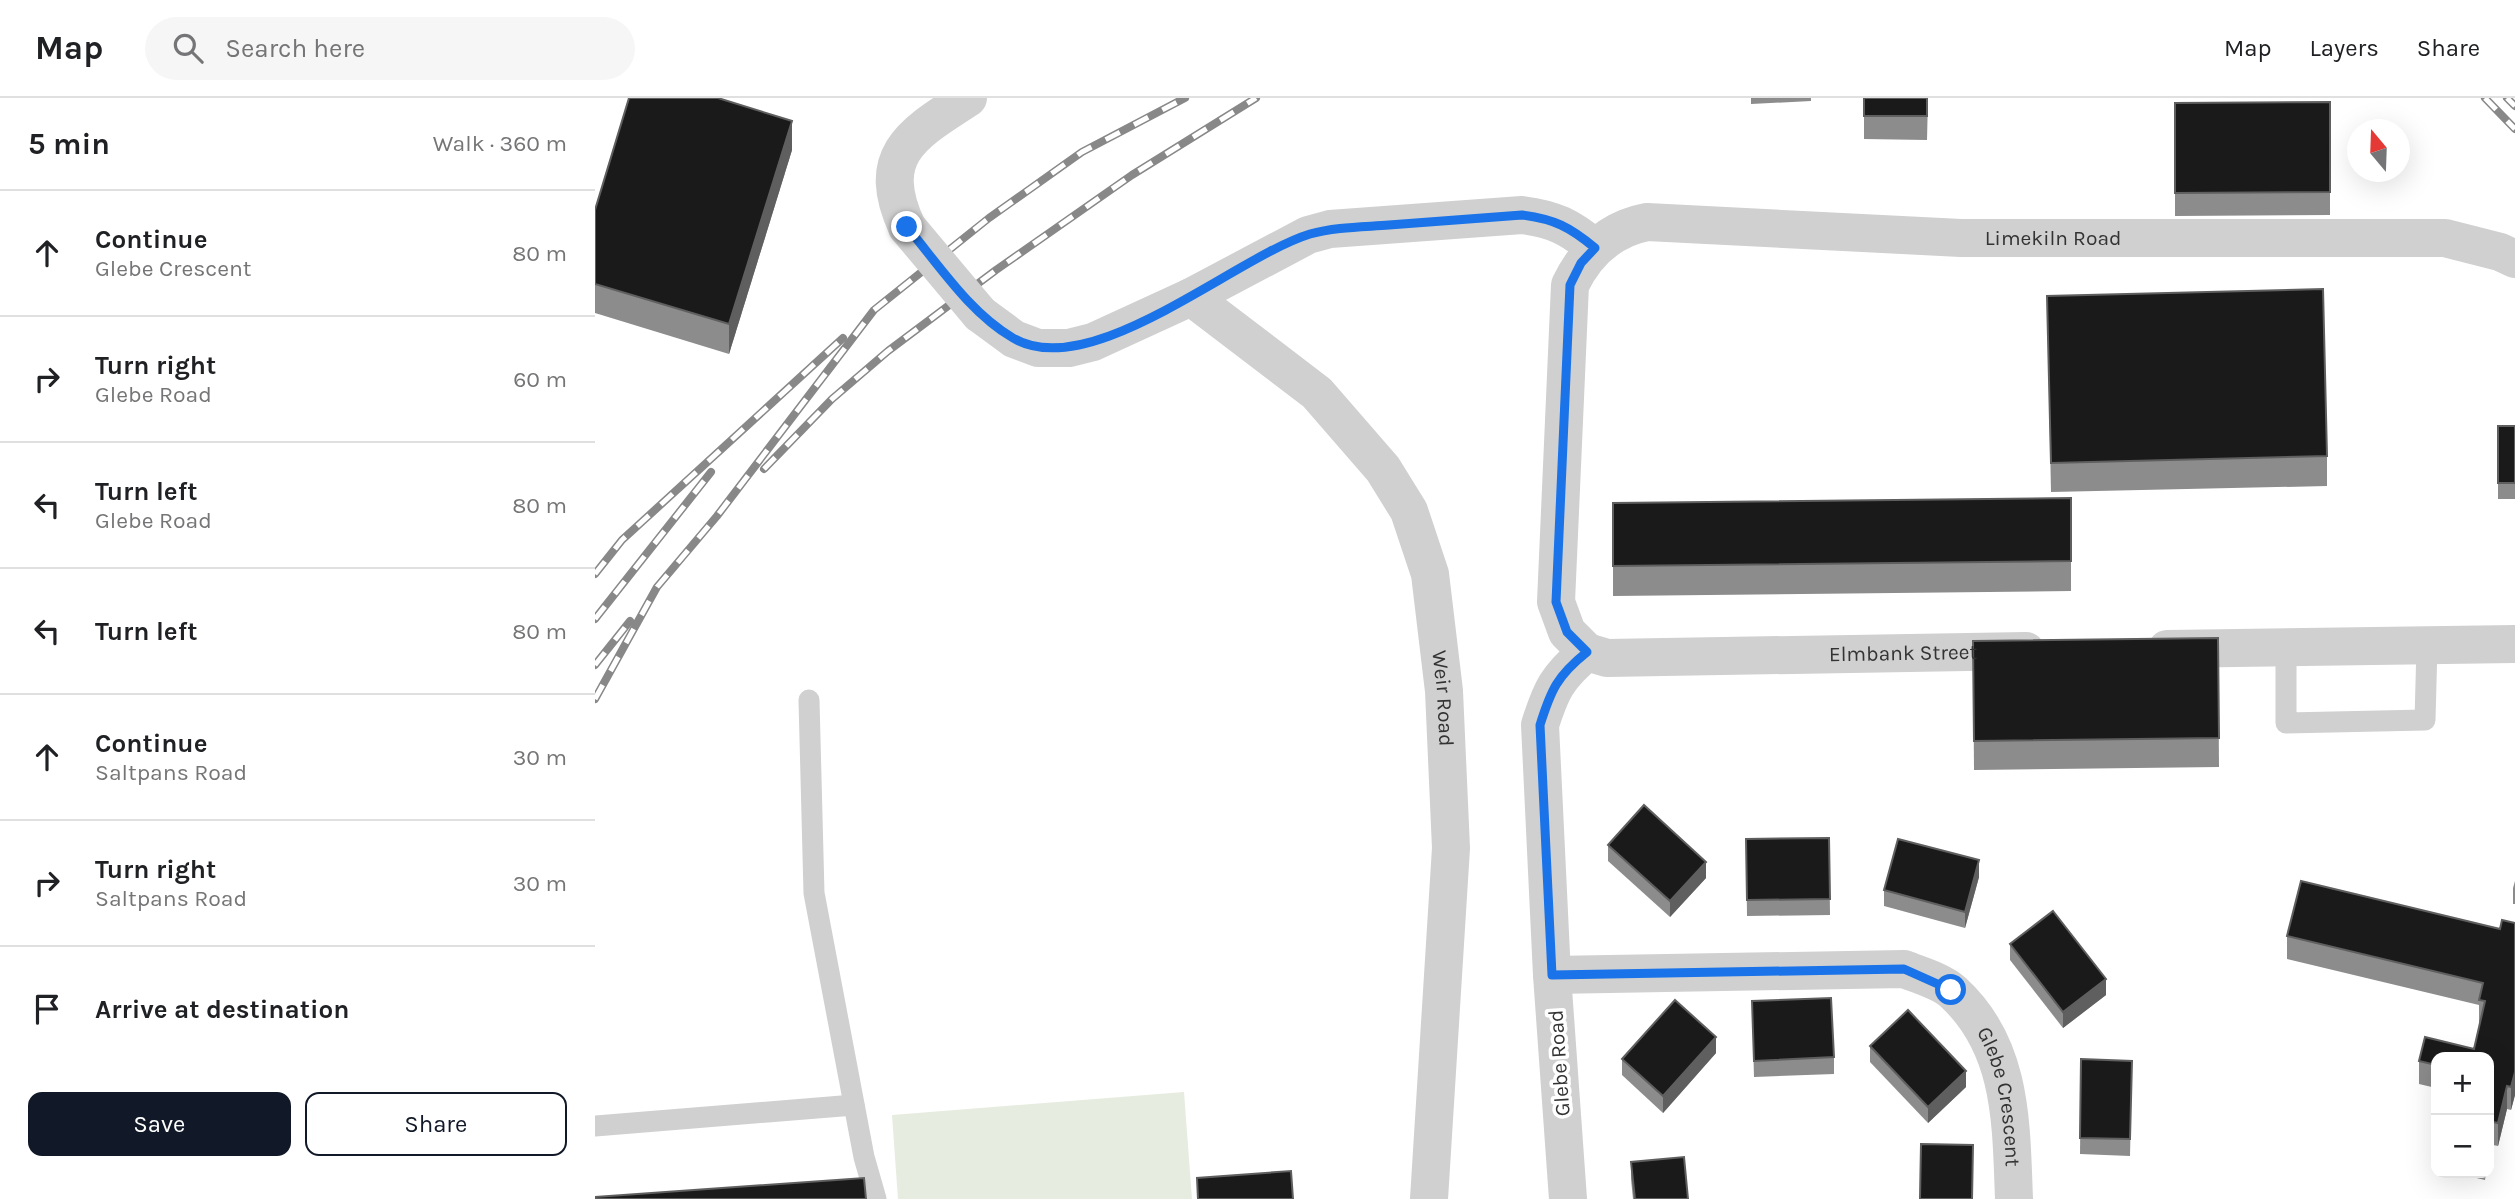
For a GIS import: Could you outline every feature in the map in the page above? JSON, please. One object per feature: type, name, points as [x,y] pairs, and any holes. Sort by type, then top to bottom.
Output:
[{"type":"street","points":[[968,98],[926,124],[905,144],[895,169],[895,201],[907,227],[980,314],[1014,339],[1038,348],[1069,348],[1093,342],[1191,297],[1308,235],[1330,229],[1505,216],[1551,219],[1578,233],[1595,248],[1581,263],[1570,285],[1556,602],[1567,632],[1587,652]]},
{"type":"street","name":"Limekiln Road","points":[[1595,248],[1627,226],[1647,222],[1961,238],[2445,238],[2500,252],[2515,259]]},
{"type":"street","name":"Weir Road","points":[[1191,297],[1326,402],[1383,469],[1409,511],[1430,574],[1444,691],[1451,848],[1429,1199]]},
{"type":"street","points":[[2134,650],[2515,644]]},
{"type":"street","name":"Elmbank Street","points":[[1587,652],[1607,658],[2064,651]]},
{"type":"street","name":"Glebe Road","points":[[1568,1199],[1552,975],[1540,725],[1551,689],[1563,671],[1587,652]]},
{"type":"street","name":"Glebe Crescent","points":[[1552,975],[1904,969],[1951,990],[1984,1028],[2003,1069],[2011,1114],[2014,1199]]},
{"type":"lane","points":[[2286,647],[2286,723],[2425,720],[2427,646]]},
{"type":"lane","points":[[809,699],[814,893],[863,1157],[876,1199]]},
{"type":"lane","points":[[595,1126],[854,1105]]},
{"type":"shaded area","points":[[1184,1092],[1192,1199],[898,1199],[892,1115]]},
{"type":"building","points":[[629,98],[718,98],[792,121],[729,324],[595,284],[595,210]]},
{"type":"building","points":[[1864,98],[1927,98],[1927,116],[1864,116]]},
{"type":"building","points":[[2330,102],[2330,192],[2175,193],[2175,103]]},
{"type":"building","points":[[2323,289],[2327,456],[2051,463],[2047,296]]},
{"type":"building","points":[[2498,426],[2515,426],[2515,483],[2498,483]]},
{"type":"building","points":[[2071,498],[2071,561],[1613,566],[1613,503]]},
{"type":"building","points":[[2218,638],[2219,738],[1974,741],[1973,641]]},
{"type":"building","points":[[1644,805],[1706,862],[1670,901],[1608,845]]},
{"type":"building","points":[[1829,838],[1830,899],[1747,900],[1746,839]]},
{"type":"building","points":[[1898,839],[1979,860],[1965,912],[1884,890]]},
{"type":"building","points":[[2301,881],[2500,929],[2502,920],[2515,923],[2515,1072],[2511,1087],[2507,1086],[2498,1123],[2494,1122],[2494,1052],[2431,1052],[2431,1064],[2419,1061],[2425,1037],[2474,1049],[2485,1001],[2479,1000],[2483,983],[2287,936]]},
{"type":"building","points":[[2053,911],[2106,979],[2063,1012],[2010,944]]},
{"type":"building","points":[[1831,998],[1834,1057],[1754,1061],[1752,1001]]},
{"type":"building","points":[[1675,1000],[1716,1037],[1663,1096],[1622,1059]]},
{"type":"building","points":[[1908,1010],[1966,1071],[1928,1107],[1870,1046]]},
{"type":"building","points":[[2081,1059],[2132,1061],[2130,1139],[2080,1138]]},
{"type":"building","points":[[1921,1144],[1973,1145],[1972,1199],[1920,1199]]},
{"type":"building","points":[[1684,1157],[1688,1199],[1635,1199],[1631,1162]]},
{"type":"building","points":[[1291,1171],[1293,1199],[1198,1199],[1197,1178]]},
{"type":"building","points":[[864,1178],[866,1199],[595,1199],[595,1197]]},
{"type":"railway","points":[[595,699],[657,587],[717,516],[874,310],[989,218],[1082,152],[1185,98]]},
{"type":"railway","points":[[764,469],[832,399],[888,351],[996,270],[1132,175],[1256,98]]},
{"type":"railway","points":[[2485,98],[2515,129]]},
{"type":"railway","points":[[2507,98],[2515,106]]},
{"type":"railway","points":[[595,574],[622,540],[843,338]]},
{"type":"railway","points":[[595,619],[711,472]]},
{"type":"railway","points":[[595,665],[630,621]]},
{"type":"route","points":[[907,227],[980,314],[1014,339],[1038,348],[1069,348],[1093,342],[1191,297],[1289,243],[1330,229],[1522,215],[1551,219],[1578,233],[1595,248],[1581,263],[1570,285],[1556,602],[1567,632],[1587,652],[1563,671],[1551,689],[1540,725],[1552,975],[1904,969],[1951,990]]}]
